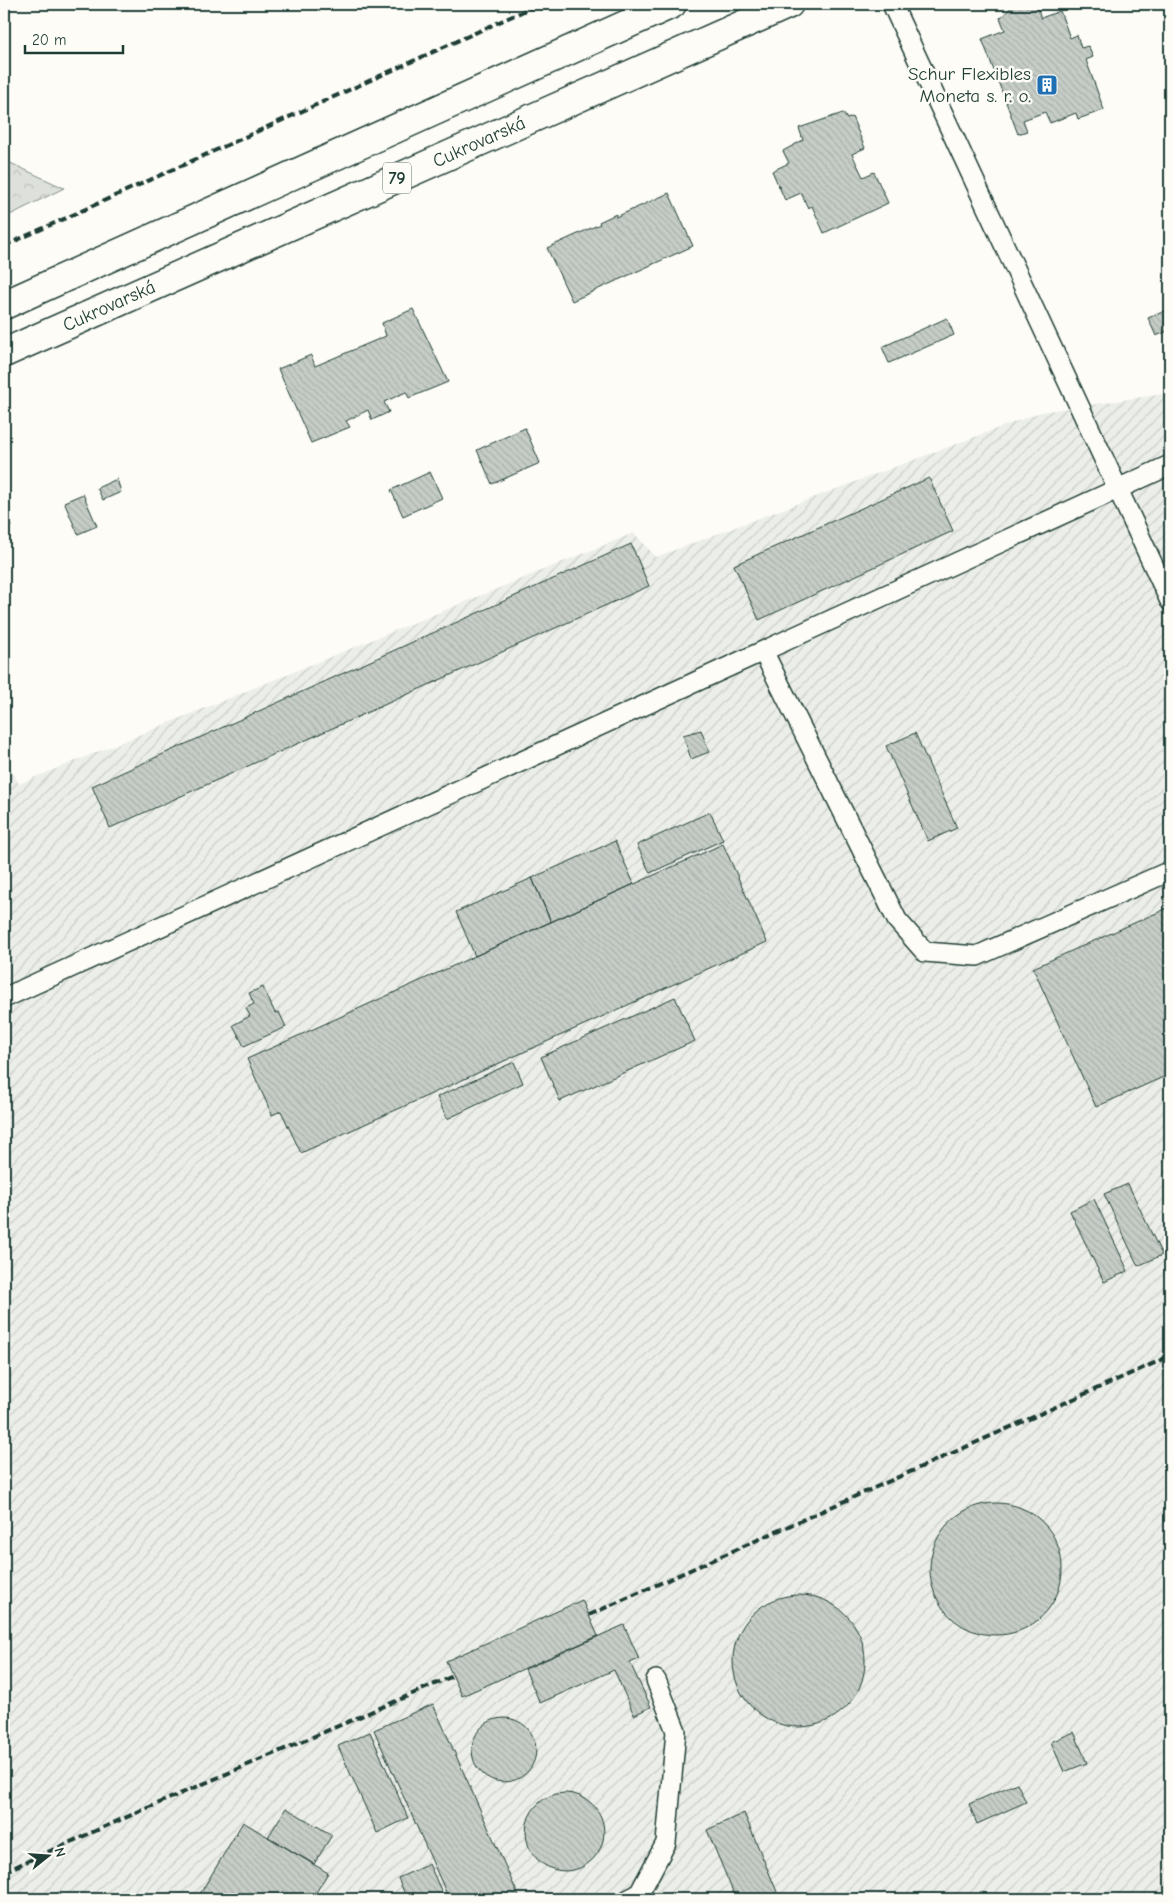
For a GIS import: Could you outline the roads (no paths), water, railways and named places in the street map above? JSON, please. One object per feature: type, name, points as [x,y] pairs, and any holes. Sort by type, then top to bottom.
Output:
[{"type":"main road","name":"79","points":[[4,305],[672,4]]},
{"type":"main road","name":"Cukrovarská","points":[[4,353],[789,4]]},
{"type":"lane","points":[[892,4],[1170,601]]},
{"type":"lane","points":[[4,998],[1170,465]]},
{"type":"lane","points":[[763,651],[897,920],[925,952],[977,956],[1170,871]]},
{"type":"lane","points":[[629,1899],[639,1894],[666,1843],[676,1731],[656,1680]]},
{"type":"railway","points":[[4,246],[539,4]]},
{"type":"railway","points":[[589,1615],[1170,1356]]},
{"type":"railway","points":[[4,1872],[453,1676]]},
{"type":"place","name":"Schur Flexibles Moneta s. r. o.","points":[[1047,85]]}]
